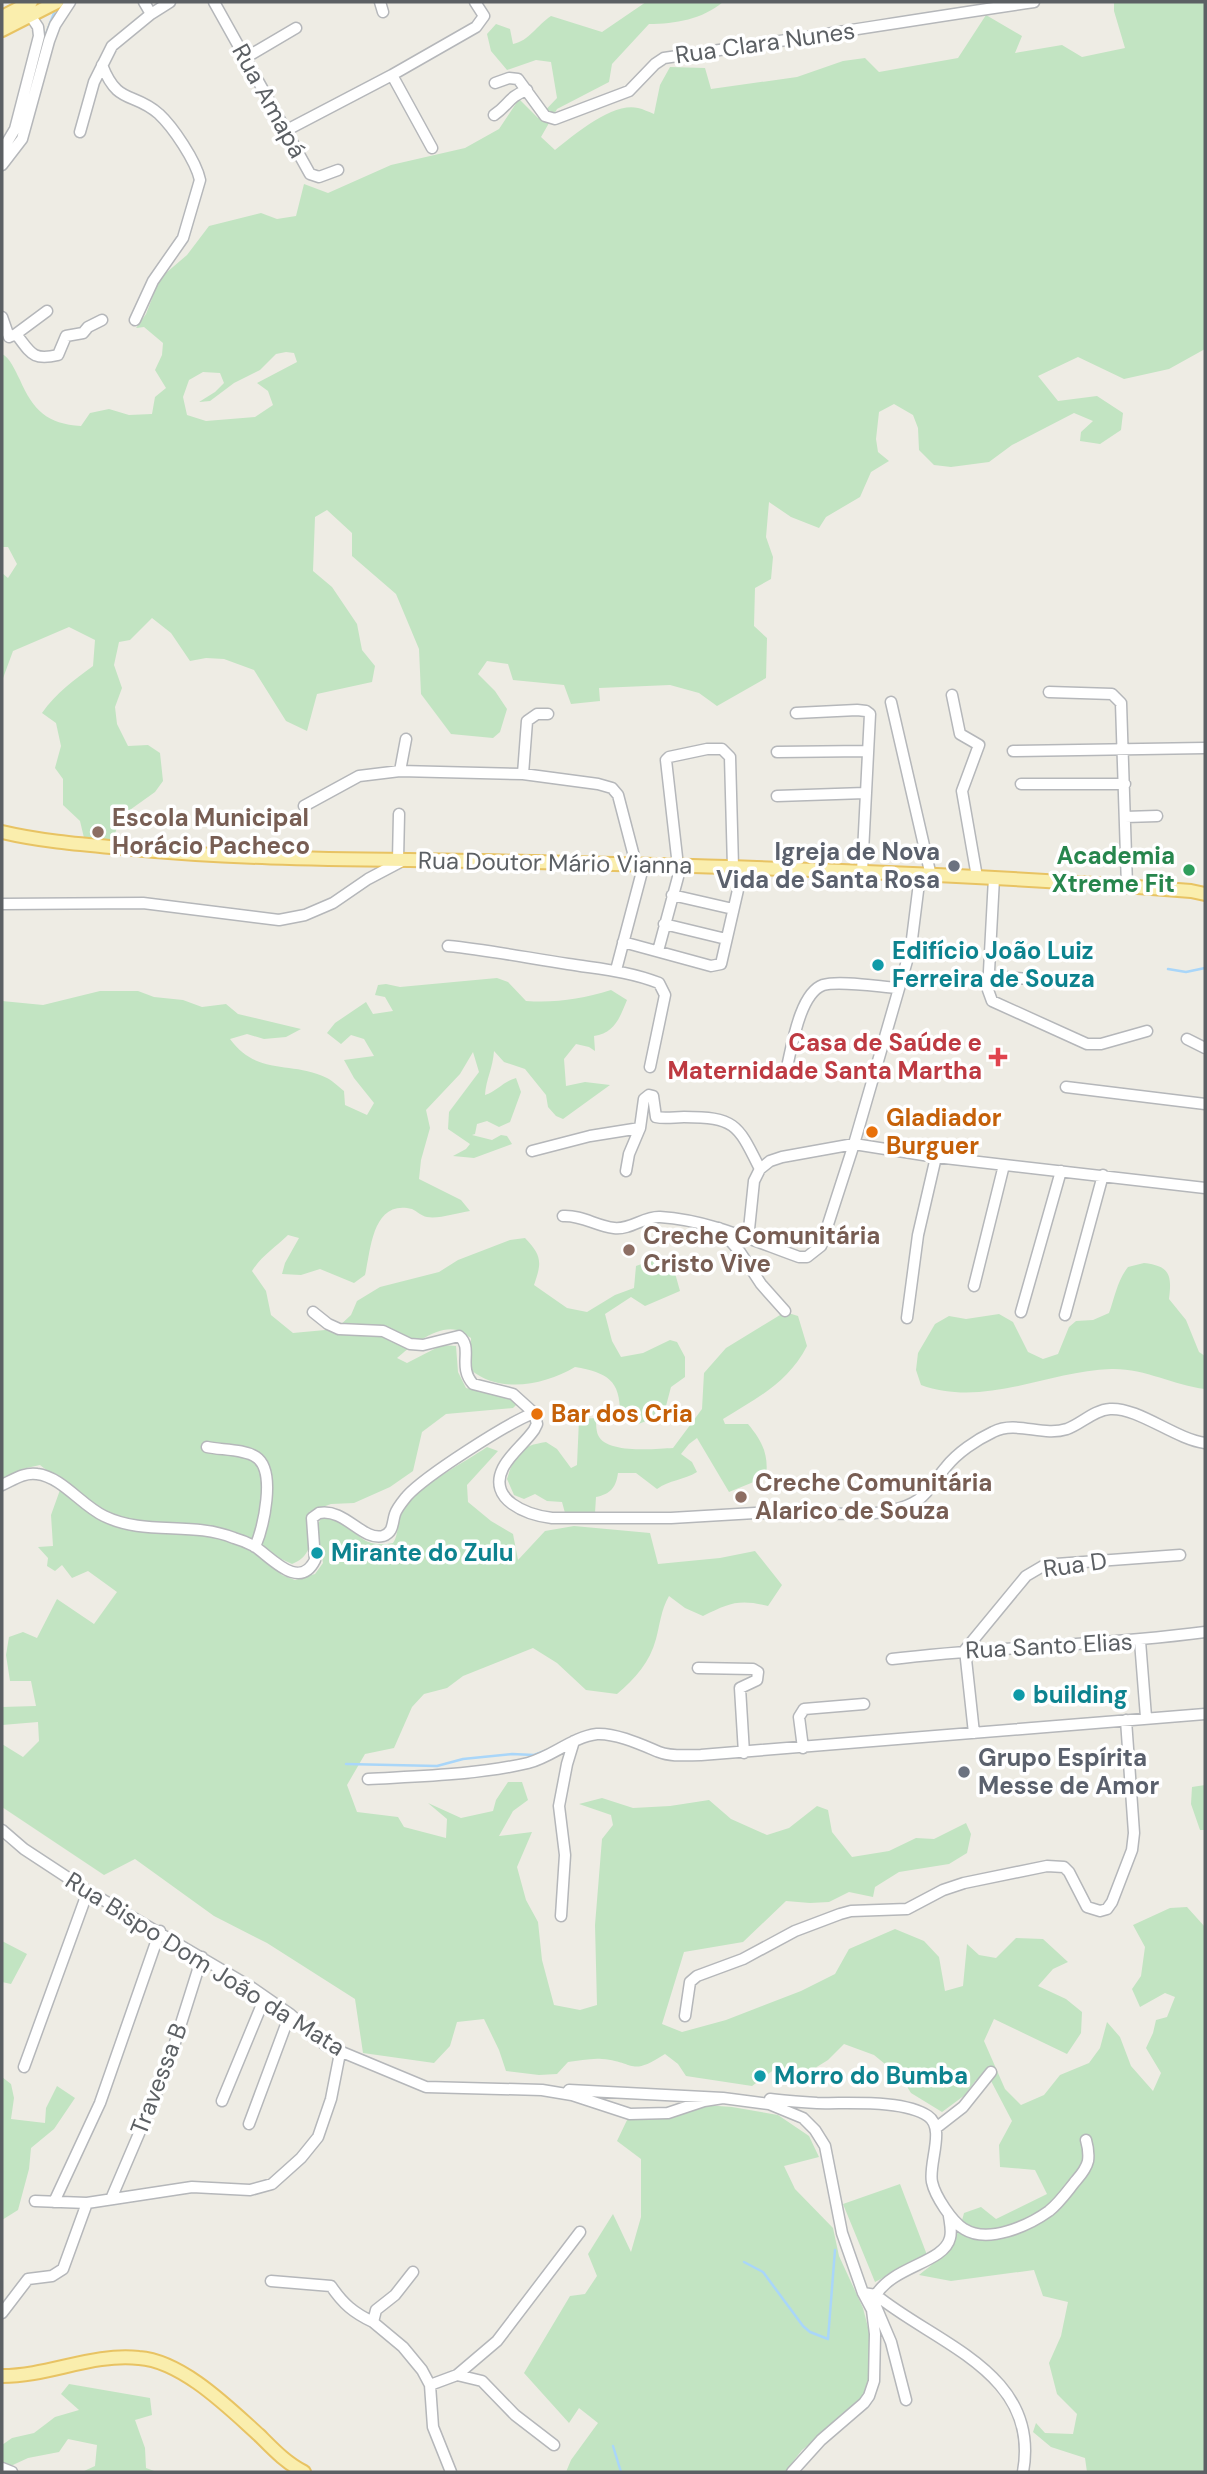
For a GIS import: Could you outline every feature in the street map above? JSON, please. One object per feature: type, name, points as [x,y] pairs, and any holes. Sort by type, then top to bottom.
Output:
[{"type":"main road","points":[[2,17],[31,2]]},
{"type":"main road","points":[[2,30],[57,2]]},
{"type":"main road","name":"Rua Doutor Mário Vianna","points":[[2,832],[52,841],[197,855],[640,864],[862,872],[1127,886],[1205,894]]},
{"type":"main road","points":[[2,2376],[21,2376],[96,2359],[133,2357],[156,2361],[186,2375],[285,2461],[304,2472]]},
{"type":"street","points":[[2,165],[22,139],[49,41],[55,25],[70,2]]},
{"type":"street","points":[[144,2],[151,14]]},
{"type":"street","points":[[80,132],[94,82],[112,46],[170,2]]},
{"type":"street","name":"Rua Amapá","points":[[214,2],[312,176],[319,177],[338,170]]},
{"type":"street","points":[[285,131],[476,27],[484,16],[475,2]]},
{"type":"street","points":[[966,2],[975,9]]},
{"type":"street","name":"Rua Clara Nunes","points":[[527,90],[545,116],[555,118],[629,91],[664,58],[1034,2]]},
{"type":"street","points":[[2,150],[15,129],[39,36],[38,27],[30,15]]},
{"type":"street","points":[[245,58],[296,28]]},
{"type":"street","points":[[102,65],[115,90],[159,114],[198,170],[200,180],[183,238],[153,281],[135,320]]},
{"type":"street","points":[[392,75],[432,148]]},
{"type":"street","points":[[494,115],[503,108],[509,98],[527,90],[514,77],[495,83]]},
{"type":"street","points":[[9,337],[47,311]]},
{"type":"street","points":[[2,317],[9,337],[33,355],[44,359],[61,352],[66,336],[83,333],[88,327],[102,320]]},
{"type":"street","points":[[1049,692],[1116,696],[1122,708],[1127,886]]},
{"type":"street","points":[[952,695],[960,734],[979,745],[962,791],[976,877]]},
{"type":"street","points":[[563,1216],[583,1217],[612,1228],[622,1228],[658,1216],[719,1227],[799,1257],[813,1254],[821,1246],[854,1144],[913,940],[925,875],[891,702]]},
{"type":"street","points":[[796,713],[869,712],[862,872]]},
{"type":"street","points":[[523,774],[527,721],[537,714],[548,714]]},
{"type":"street","points":[[400,771],[406,739]]},
{"type":"street","points":[[623,943],[715,966],[721,964],[733,909],[738,868],[730,757],[722,749],[707,748],[666,760],[679,866],[658,951]]},
{"type":"street","points":[[1013,751],[1205,748]]},
{"type":"street","points":[[777,752],[867,751]]},
{"type":"street","points":[[304,806],[359,776],[400,771],[523,774],[612,788],[618,795],[640,864],[616,970]]},
{"type":"street","points":[[1021,784],[1125,784]]},
{"type":"street","points":[[777,796],[865,793]]},
{"type":"street","points":[[2,904],[144,903],[279,920],[333,903],[401,860],[399,814]]},
{"type":"street","points":[[1125,817],[1157,816]]},
{"type":"street","points":[[365,860],[368,879]]},
{"type":"street","points":[[994,878],[988,990],[990,998],[996,1004],[1080,1043],[1101,1044],[1146,1031]]},
{"type":"street","points":[[672,895],[733,909]]},
{"type":"street","points":[[664,923],[726,939]]},
{"type":"street","points":[[448,946],[616,970],[659,983],[665,995],[650,1066]]},
{"type":"street","points":[[989,976],[1085,983]]},
{"type":"street","points":[[787,1067],[803,1008],[818,988],[836,984],[899,988]]},
{"type":"street","points":[[1187,1039],[1205,1048]]},
{"type":"street","points":[[1066,1087],[1205,1104]]},
{"type":"street","points":[[626,1171],[629,1154],[640,1128],[644,1099],[649,1095],[653,1096],[656,1117],[703,1118],[735,1126],[760,1169]]},
{"type":"street","points":[[532,1151],[590,1136],[640,1128]]},
{"type":"street","points":[[748,1239],[754,1181],[760,1169],[770,1161],[854,1144],[936,1157],[1205,1188]]},
{"type":"street","points":[[907,1318],[918,1235],[936,1157]]},
{"type":"street","points":[[974,1286],[1004,1165]]},
{"type":"street","points":[[1021,1312],[1061,1171]]},
{"type":"street","points":[[1065,1315],[1103,1175]]},
{"type":"street","points":[[719,1227],[761,1284],[785,1311]]},
{"type":"street","points":[[313,1312],[339,1329],[374,1330],[410,1344],[423,1345],[459,1336],[465,1344],[465,1373],[473,1384],[513,1394],[534,1413],[537,1424],[504,1466],[500,1476],[500,1488],[503,1496],[521,1510],[537,1516],[671,1518],[755,1513],[883,1512],[920,1498],[957,1455],[994,1431],[1021,1426],[1066,1429],[1108,1409],[1128,1412],[1205,1443]]},
{"type":"street","points":[[2,1485],[21,1476],[40,1474],[54,1480],[104,1517],[150,1529],[198,1529],[228,1536],[255,1547],[286,1571],[300,1572],[312,1566],[314,1560],[312,1518],[319,1513],[335,1513],[370,1535],[387,1534],[392,1528],[398,1508],[416,1488],[485,1441],[534,1413]]},
{"type":"street","points":[[207,1447],[250,1454],[262,1464],[267,1480],[265,1512],[263,1528],[255,1547]]},
{"type":"street","name":"Rua D","points":[[965,1650],[1026,1576],[1043,1566],[1180,1555]]},
{"type":"street","name":"Rua Santo Elias","points":[[892,1659],[965,1650],[1140,1641],[1205,1632]]},
{"type":"street","points":[[1140,1641],[1146,1717]]},
{"type":"street","points":[[965,1650],[974,1733]]},
{"type":"street","points":[[698,1668],[758,1672],[757,1680],[740,1688],[744,1753]]},
{"type":"street","points":[[803,1748],[799,1717],[804,1709],[864,1704]]},
{"type":"street","points":[[368,1779],[461,1773],[526,1763],[554,1754],[574,1741],[598,1734],[640,1743],[663,1753],[690,1755],[744,1753],[1205,1714]]},
{"type":"street","points":[[685,2016],[690,1982],[697,1976],[729,1965],[795,1931],[851,1911],[907,1909],[943,1890],[964,1883],[1047,1866],[1064,1867],[1069,1872],[1087,1907],[1100,1911],[1107,1909],[1118,1893],[1133,1843],[1126,1720]]},
{"type":"street","points":[[561,1916],[565,1855],[559,1806],[574,1741]]},
{"type":"street","name":"Rua Bispo Dom João da Mata","points":[[2,1830],[24,1849],[89,1891],[160,1931],[265,1997],[290,2014],[325,2045],[340,2053],[381,2066],[426,2087],[723,2098]]},
{"type":"street","points":[[24,2067],[89,1891]]},
{"type":"street","points":[[54,2202],[100,2103],[160,1931]]},
{"type":"street","name":"Travessa B","points":[[111,2199],[167,2068],[202,1957]]},
{"type":"street","points":[[222,2101],[265,1997]]},
{"type":"street","points":[[249,2124],[290,2014]]},
{"type":"street","points":[[35,2201],[87,2203],[192,2187],[250,2190],[272,2184],[301,2158],[318,2137],[331,2099],[340,2053]]},
{"type":"street","points":[[936,2127],[963,2107],[991,2072]]},
{"type":"street","name":"Rua Bispo Dom João da Mata","points":[[542,2090],[572,2095],[630,2115],[668,2113],[704,2101],[723,2098]]},
{"type":"street","points":[[723,2098],[769,2104],[803,2119],[825,2146],[842,2233],[891,2342],[906,2400]]},
{"type":"street","points":[[769,2104],[769,2099],[890,2106],[927,2115],[936,2127],[931,2179],[949,2215],[965,2230],[986,2235],[1013,2228],[1046,2213],[1065,2195],[1085,2169],[1088,2151],[1086,2140]]},
{"type":"street","points":[[2,2313],[28,2279],[57,2274],[65,2266],[87,2203]]},
{"type":"street","points":[[870,2294],[891,2277],[934,2256],[948,2245],[951,2235],[949,2215]]},
{"type":"street","points":[[430,2385],[457,2375],[497,2341],[580,2232]]},
{"type":"street","points":[[373,2322],[376,2310],[395,2295],[413,2272]]},
{"type":"street","points":[[271,2281],[331,2286],[343,2304],[373,2322],[415,2360],[430,2385],[433,2427],[452,2472]]},
{"type":"street","points":[[792,2472],[821,2440],[855,2412],[869,2396],[874,2381],[876,2358],[870,2294]]},
{"type":"street","points":[[870,2294],[971,2357],[989,2372],[1005,2392],[1022,2426],[1027,2452],[1023,2472]]},
{"type":"street","points":[[457,2375],[482,2381],[515,2414],[554,2445]]},
{"type":"street","points":[[2,2468],[12,2472]]},
{"type":"green space","points":[[646,2],[723,2],[707,13],[688,19],[649,24],[612,64],[609,82],[557,109],[541,137],[555,150],[594,121],[617,110],[638,108],[654,114],[660,85],[670,67],[705,68],[711,89],[797,77],[843,61],[865,58],[879,72],[958,58],[986,15],[1022,36],[1015,53],[1062,45],[1082,57],[1125,48],[1114,2],[1205,2],[1205,349],[1169,369],[1124,379],[1078,357],[1038,376],[1058,401],[1097,396],[1123,413],[1121,430],[1100,444],[1080,441],[1081,432],[1093,421],[1074,413],[1012,445],[989,462],[951,467],[934,465],[919,450],[918,428],[913,415],[894,404],[879,412],[876,439],[878,452],[889,461],[871,472],[860,497],[826,517],[819,528],[791,517],[769,502],[766,537],[773,557],[771,579],[755,588],[754,626],[767,638],[766,678],[717,706],[699,693],[670,685],[599,688],[600,701],[571,704],[564,685],[513,680],[508,664],[487,661],[478,674],[495,691],[507,709],[500,732],[493,738],[451,734],[421,694],[419,649],[396,594],[352,556],[352,533],[327,510],[315,517],[313,571],[332,587],[357,624],[362,650],[375,666],[372,682],[317,694],[307,731],[286,721],[254,670],[224,659],[190,661],[171,633],[152,618],[130,640],[119,642],[114,665],[122,688],[115,707],[117,724],[128,746],[148,745],[160,753],[163,781],[155,792],[120,817],[112,844],[85,842],[80,821],[63,805],[63,779],[55,768],[61,746],[56,723],[42,713],[59,693],[93,666],[95,640],[69,627],[13,651],[2,681],[2,573],[8,578],[17,564],[8,547],[2,547],[2,354],[12,365],[30,400],[43,414],[59,422],[81,426],[90,413],[109,409],[129,415],[152,414],[155,397],[166,388],[155,370],[162,355],[163,343],[144,327],[136,328],[146,314],[160,278],[187,255],[209,226],[261,213],[277,219],[296,216],[304,184],[328,193],[391,165],[465,148],[499,129],[519,99],[538,118],[557,98],[551,62],[536,60],[507,70],[491,51],[487,34],[496,24],[510,29],[513,44],[524,40],[551,16],[602,32]],"holes":[[[294,353],[297,362],[257,383],[268,391],[273,405],[255,417],[206,421],[187,415],[183,397],[189,380],[203,372],[220,373],[224,383],[199,402],[210,401],[234,383],[260,370],[276,354]]]},
{"type":"green space","points":[[497,978],[508,982],[526,1001],[569,1000],[611,990],[627,1000],[612,1028],[594,1036],[595,1051],[576,1044],[564,1059],[566,1086],[585,1082],[610,1085],[563,1119],[548,1107],[546,1095],[525,1069],[504,1062],[494,1051],[485,1095],[516,1078],[521,1092],[510,1122],[499,1127],[487,1121],[477,1124],[475,1134],[472,1135],[492,1140],[501,1135],[507,1136],[512,1144],[474,1158],[453,1156],[470,1144],[448,1129],[449,1112],[479,1072],[473,1052],[460,1074],[426,1110],[430,1128],[419,1179],[461,1200],[470,1211],[442,1217],[423,1216],[412,1209],[399,1208],[389,1212],[381,1219],[376,1229],[365,1275],[354,1283],[320,1269],[301,1275],[282,1274],[299,1238],[288,1235],[264,1256],[252,1271],[266,1291],[271,1315],[293,1333],[336,1329],[351,1315],[357,1301],[380,1287],[439,1272],[458,1260],[510,1240],[525,1238],[535,1250],[539,1265],[534,1285],[567,1308],[587,1312],[615,1295],[634,1288],[636,1266],[650,1261],[673,1266],[680,1291],[645,1306],[631,1297],[605,1314],[612,1341],[621,1357],[643,1353],[670,1340],[677,1342],[685,1357],[685,1377],[671,1387],[666,1406],[655,1418],[638,1424],[620,1417],[618,1395],[611,1381],[587,1369],[575,1367],[550,1378],[523,1384],[495,1382],[483,1378],[471,1370],[471,1338],[457,1330],[433,1333],[397,1358],[407,1363],[442,1345],[456,1346],[458,1372],[466,1388],[510,1398],[518,1403],[513,1408],[446,1414],[422,1432],[413,1471],[390,1487],[354,1503],[331,1504],[309,1512],[310,1543],[305,1555],[292,1564],[229,1535],[151,1528],[105,1516],[40,1465],[22,1469],[2,1482],[2,1001],[43,1005],[100,991],[138,991],[154,997],[183,1000],[202,1007],[226,1004],[238,1014],[301,1029],[286,1037],[264,1039],[247,1034],[230,1039],[241,1051],[264,1063],[327,1078],[344,1091],[345,1105],[367,1115],[374,1103],[344,1060],[374,1056],[364,1039],[351,1035],[341,1044],[327,1033],[335,1023],[366,1002],[373,1014],[393,1011],[385,997],[375,995],[378,985],[400,987]]},
{"type":"green space","points":[[1153,1264],[1167,1273],[1170,1284],[1169,1299],[1186,1320],[1199,1352],[1205,1356],[1205,1389],[1123,1369],[1087,1371],[993,1391],[945,1391],[921,1385],[916,1370],[918,1353],[935,1324],[949,1316],[966,1319],[999,1314],[1013,1322],[1028,1352],[1043,1359],[1058,1354],[1069,1327],[1076,1321],[1093,1320],[1109,1313],[1124,1272],[1128,1267]]},
{"type":"green space","points":[[785,1312],[798,1316],[807,1346],[781,1380],[723,1419],[725,1424],[748,1424],[753,1430],[765,1455],[766,1477],[729,1492],[697,1438],[681,1454],[692,1462],[697,1472],[657,1489],[636,1473],[618,1473],[612,1489],[596,1497],[595,1513],[565,1513],[562,1502],[547,1501],[535,1494],[524,1499],[514,1495],[507,1479],[516,1457],[530,1446],[546,1442],[557,1449],[571,1468],[577,1465],[579,1419],[596,1418],[598,1435],[603,1441],[620,1448],[673,1448],[702,1409],[704,1373],[726,1348]]},
{"type":"green space","points":[[487,1447],[498,1451],[467,1485],[468,1502],[491,1521],[513,1534],[518,1560],[545,1531],[574,1526],[650,1533],[658,1564],[720,1558],[755,1551],[782,1585],[768,1606],[734,1604],[703,1616],[685,1608],[669,1596],[646,1663],[617,1694],[586,1690],[557,1663],[533,1648],[463,1676],[447,1688],[424,1694],[412,1707],[394,1748],[365,1754],[347,1785],[357,1812],[398,1817],[404,1827],[446,1838],[447,1819],[428,1803],[461,1818],[493,1811],[496,1800],[508,1782],[522,1782],[528,1800],[513,1811],[499,1836],[532,1832],[517,1867],[526,1900],[538,1922],[542,1960],[554,2005],[580,2010],[597,2005],[595,1925],[602,1839],[613,1825],[611,1815],[579,1804],[602,1798],[633,1808],[709,1800],[731,1819],[767,1835],[789,1828],[817,1806],[828,1810],[832,1832],[852,1857],[889,1851],[916,1838],[934,1839],[966,1823],[971,1834],[967,1853],[949,1864],[899,1872],[875,1887],[873,1897],[849,1892],[829,1902],[786,1901],[743,1942],[684,1952],[662,2024],[682,2032],[726,2020],[801,1991],[835,1974],[849,1949],[895,1929],[924,1941],[939,1957],[945,1991],[963,1986],[967,1944],[979,1955],[996,1958],[1016,1938],[1043,1939],[1068,1962],[1053,1969],[1038,1986],[1066,1999],[1082,2012],[1081,2033],[1067,2054],[994,2019],[984,2041],[1005,2089],[1021,2105],[1044,2095],[1060,2075],[1089,2063],[1100,2048],[1107,2022],[1120,2037],[1131,2066],[1153,2091],[1161,2073],[1146,2048],[1156,2020],[1167,2017],[1175,1997],[1165,1993],[1140,2007],[1132,1989],[1141,1976],[1145,1947],[1133,1925],[1170,1908],[1187,1907],[1205,1927],[1205,2472],[1087,2472],[1085,2458],[1051,2447],[1033,2432],[1036,2423],[1045,2433],[1073,2434],[1077,2414],[1057,2394],[1049,2363],[1061,2336],[1068,2302],[1043,2296],[1034,2270],[951,2281],[919,2275],[948,2248],[964,2213],[981,2207],[996,2219],[1047,2194],[1035,2170],[1000,2167],[999,2145],[1012,2121],[990,2079],[976,2080],[965,2095],[942,2112],[911,2093],[901,2077],[874,2055],[844,2044],[828,2060],[807,2073],[775,2069],[752,2086],[686,2076],[678,2064],[665,2054],[638,2066],[602,2059],[568,2062],[557,2074],[539,2075],[506,2071],[484,2019],[457,2022],[450,2046],[434,2063],[363,2053],[355,1999],[267,1943],[214,1916],[135,1859],[104,1875],[2,1807],[2,1744],[23,1757],[39,1741],[38,1722],[2,1725],[2,1707],[36,1706],[31,1681],[10,1681],[6,1655],[9,1637],[23,1632],[37,1638],[57,1599],[94,1624],[117,1592],[88,1571],[72,1578],[62,1565],[55,1571],[47,1566],[48,1558],[38,1547],[53,1546],[51,1515],[60,1490],[104,1518],[190,1529],[254,1548],[282,1575],[295,1580],[315,1574],[323,1563],[317,1525],[321,1519],[343,1522],[369,1542],[393,1543],[397,1535],[399,1516],[410,1499]]},
{"type":"green space","points":[[1205,1785],[1205,1830],[1200,1830],[1191,1804],[1192,1787]]},
{"type":"green space","points":[[2,1941],[27,1954],[11,1984],[2,1982]]},
{"type":"green space","points":[[2,2077],[11,2084],[14,2098],[11,2119],[45,2123],[46,2108],[57,2086],[75,2098],[54,2129],[31,2148],[29,2169],[18,2210],[2,2220]]},
{"type":"green space","points":[[704,2105],[778,2115],[809,2136],[819,2157],[784,2166],[795,2189],[833,2228],[839,2256],[863,2308],[872,2343],[870,2378],[860,2405],[802,2450],[785,2472],[566,2472],[571,2460],[598,2423],[579,2408],[569,2423],[524,2373],[570,2296],[585,2294],[597,2276],[588,2254],[613,2214],[631,2252],[641,2217],[641,2159],[617,2141],[628,2118],[674,2117]]},
{"type":"green space","points":[[900,2184],[927,2255],[875,2282],[843,2204]]},
{"type":"green space","points":[[69,2384],[150,2398],[152,2415],[135,2420],[145,2448],[146,2468],[157,2472],[82,2472],[95,2466],[97,2445],[68,2439],[59,2452],[28,2458],[2,2470],[2,2445],[12,2438],[34,2433],[55,2417],[79,2410],[61,2394]]},
{"type":"waterway","points":[[30,91],[40,50],[54,13]]},
{"type":"waterway","points":[[12,144],[19,132]]},
{"type":"waterway","points":[[1168,969],[1186,972],[1205,968]]},
{"type":"waterway","points":[[346,1764],[437,1766],[463,1759],[512,1754],[534,1755],[550,1749]]},
{"type":"waterway","points":[[744,2262],[763,2272],[803,2326],[828,2339],[835,2250]]},
{"type":"waterway","points":[[613,2446],[621,2472]]},
{"type":"place","name":"Escola Municipal Horácio Pacheco","points":[[98,832]]},
{"type":"place","name":"Igreja de Nova Vida de Santa Rosa","points":[[954,866]]},
{"type":"place","name":"Academia Xtreme Fit","points":[[1189,870]]},
{"type":"place","name":"Edifício João Luiz Ferreira de Souza","points":[[878,965]]},
{"type":"place","name":"Casa de Saúde e Maternidade Santa Martha","points":[[998,1057]]},
{"type":"place","name":"Gladiador Burguer","points":[[872,1132]]},
{"type":"place","name":"Creche Comunitária Cristo Vive","points":[[629,1250]]},
{"type":"place","name":"Bar dos Cria","points":[[537,1414]]},
{"type":"place","name":"Creche Comunitária Alarico de Souza","points":[[741,1497]]},
{"type":"place","name":"Mirante do Zulu","points":[[317,1553]]},
{"type":"place","name":"building","points":[[1019,1695]]},
{"type":"place","name":"Grupo Espírita Messe de Amor","points":[[964,1772]]},
{"type":"place","name":"Morro do Bumba","points":[[760,2076]]}]
